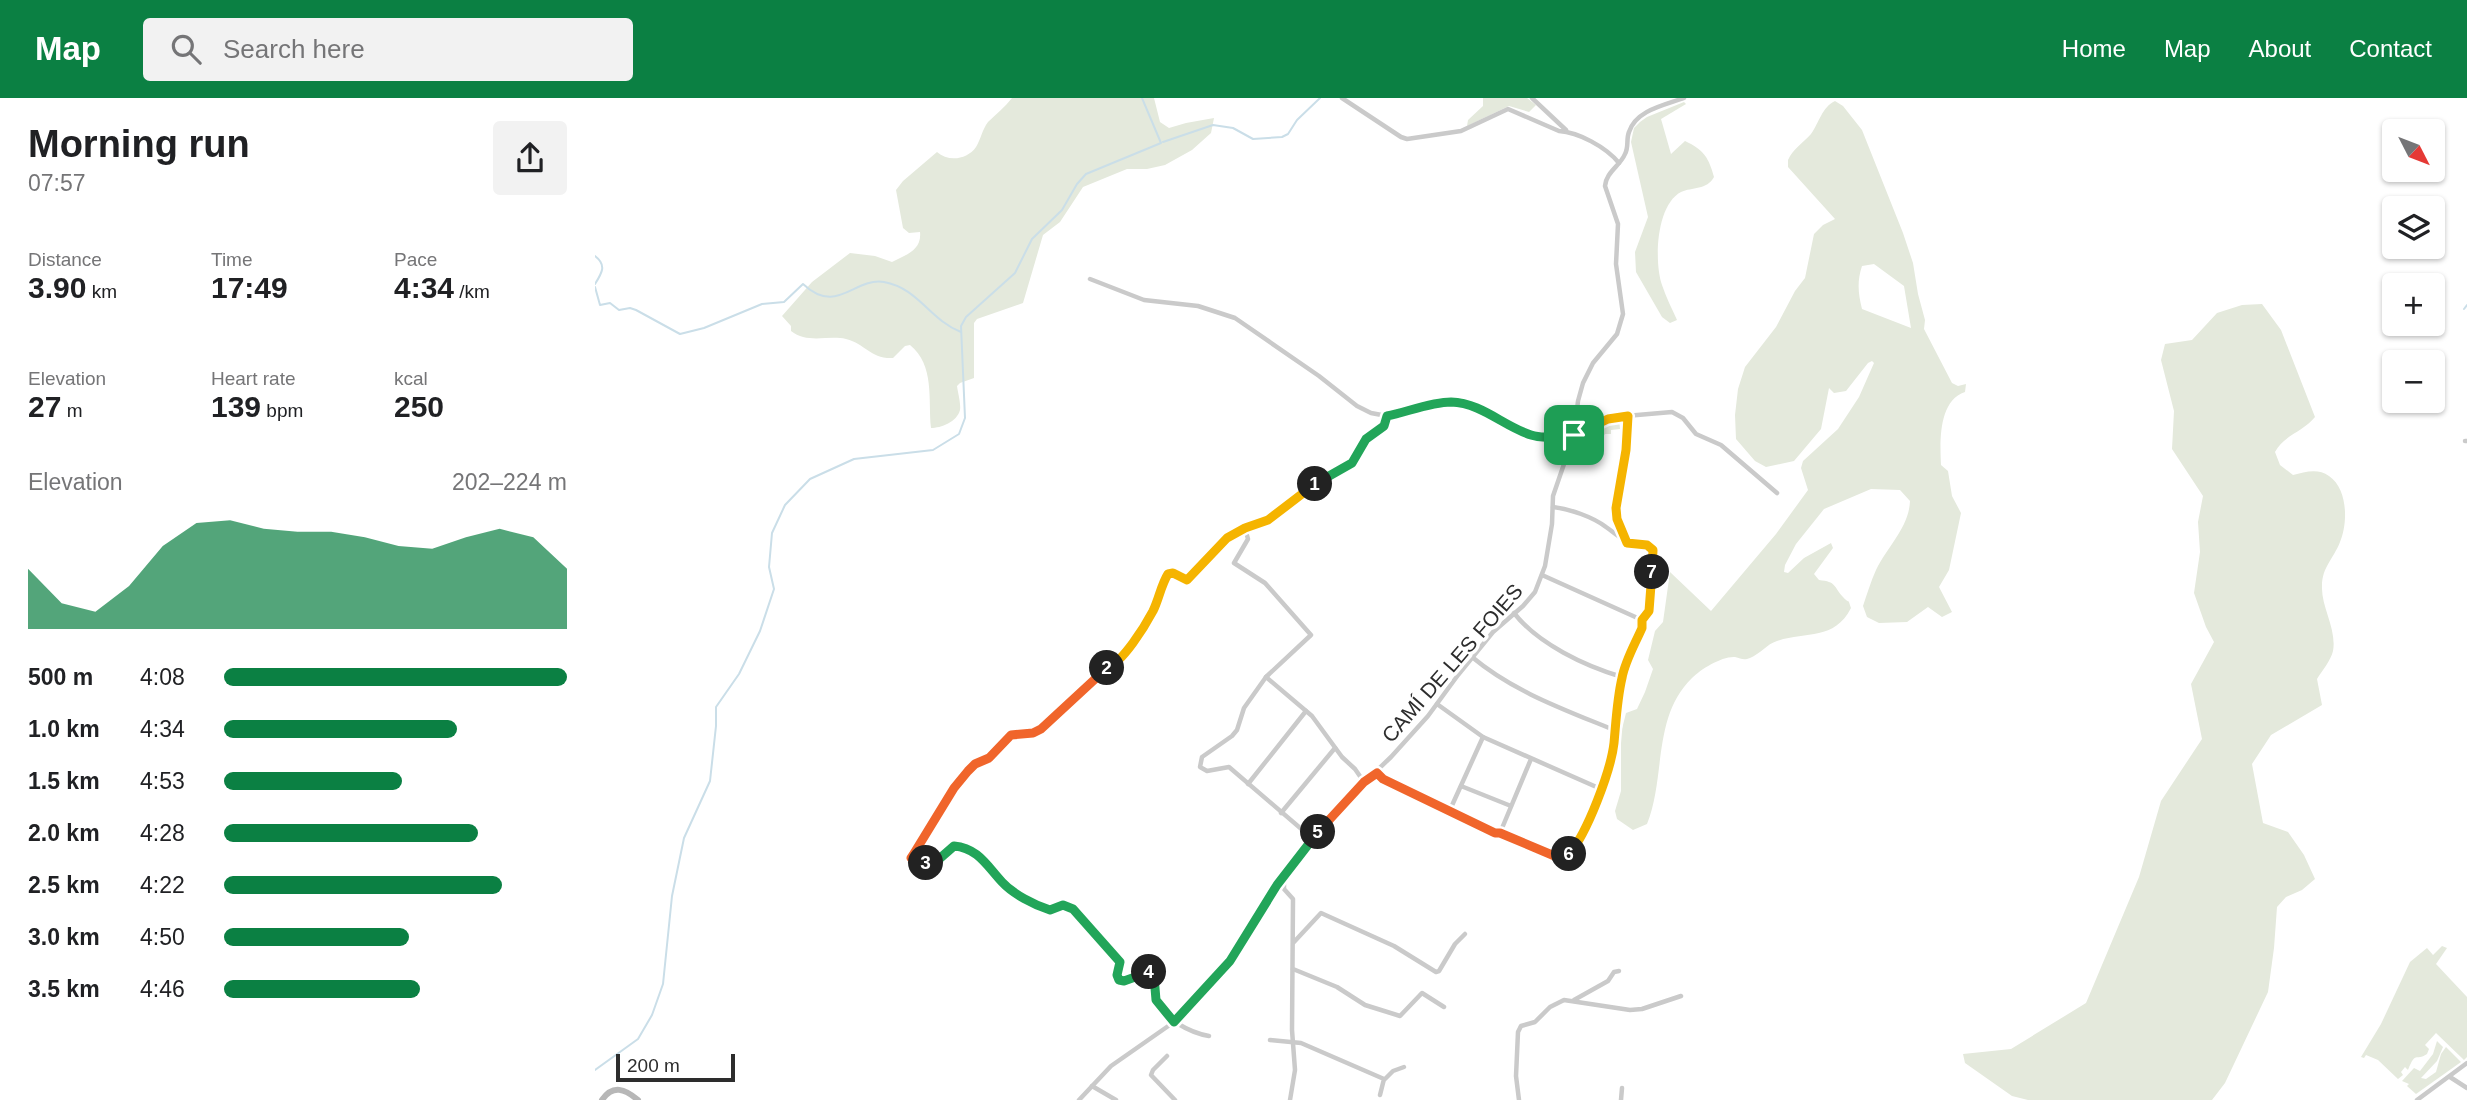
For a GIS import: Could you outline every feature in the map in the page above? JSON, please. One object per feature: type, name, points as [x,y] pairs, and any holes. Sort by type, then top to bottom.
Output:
[{"type":"main road","points":[[601,1100],[609,1092],[618,1089],[628,1092],[638,1100]]},
{"type":"street","points":[[1342,98],[1405,139],[1461,131],[1508,109],[1559,131],[1567,130]]},
{"type":"street","points":[[1532,98],[1567,130],[1609,153],[1619,163],[1627,150],[1628,132],[1635,121],[1647,112],[1684,98]]},
{"type":"street","name":"CAMÍ DE LES FOIES","points":[[1079,1100],[1111,1066],[1174,1022],[1230,961],[1257,914],[1313,839],[1364,782],[1377,773],[1504,621],[1531,597],[1542,575],[1548,554],[1554,492],[1574,435],[1578,401],[1585,377],[1593,363],[1618,334],[1623,314],[1616,264],[1618,224],[1605,183],[1619,163]]},
{"type":"street","points":[[1090,279],[1144,300],[1198,306],[1235,318],[1335,387],[1357,406],[1387,416],[1453,402],[1477,408],[1531,435],[1544,438],[1574,435],[1608,419],[1666,411],[1678,414],[1696,434],[1721,445],[1777,493]]},
{"type":"street","points":[[1209,1036],[1193,1033],[1174,1022],[1156,1000],[1154,976],[1150,972],[1124,981],[1119,980],[1117,975],[1120,962],[1068,905],[1050,910],[1015,893],[987,863],[970,849],[960,846],[954,846],[938,860],[926,863],[911,858],[954,788],[975,764],[989,758],[1011,735],[1033,733],[1041,729],[1105,669],[1115,665],[1152,612],[1168,574],[1173,573],[1187,580],[1227,538],[1268,520],[1308,488],[1352,463],[1366,439],[1384,426],[1387,416]]},
{"type":"street","points":[[1627,543],[1617,519],[1616,508],[1626,450],[1628,416]]},
{"type":"street","points":[[1553,507],[1563,508],[1603,525],[1627,543],[1647,545],[1653,550],[1649,611],[1642,620],[1642,628],[1622,677],[1614,743],[1601,789],[1578,842],[1566,858],[1565,866],[1568,869],[1574,867],[1578,842]]},
{"type":"street","points":[[1245,528],[1248,539],[1234,564],[1265,583],[1311,635],[1266,677],[1244,708],[1237,730],[1232,736],[1207,752],[1199,762],[1202,770],[1207,771],[1229,767],[1313,839]]},
{"type":"street","points":[[1542,575],[1642,620]]},
{"type":"street","points":[[1514,613],[1529,628],[1573,659],[1622,677]]},
{"type":"street","points":[[1472,657],[1518,689],[1550,705],[1614,730]]},
{"type":"street","points":[[1266,677],[1306,711],[1364,782]]},
{"type":"street","points":[[1437,704],[1482,737],[1601,789]]},
{"type":"street","points":[[1248,784],[1306,711]]},
{"type":"street","points":[[1449,812],[1482,737]]},
{"type":"street","points":[[1281,813],[1335,748]]},
{"type":"street","points":[[1500,833],[1531,759]]},
{"type":"street","points":[[1377,773],[1383,779],[1495,833],[1566,858],[1574,857],[1576,861]]},
{"type":"street","points":[[1461,786],[1511,806]]},
{"type":"street","points":[[1284,875],[1284,889],[1293,899],[1295,1070],[1290,1100]]},
{"type":"street","points":[[1293,942],[1321,913],[1394,946],[1436,972],[1456,942],[1465,934]]},
{"type":"street","points":[[1293,969],[1337,987],[1365,1005],[1400,1016],[1422,993],[1444,1007]]},
{"type":"street","points":[[1519,1100],[1516,1076],[1520,1028],[1539,1019],[1558,1002],[1573,1000],[1608,981],[1614,972],[1619,971]]},
{"type":"street","points":[[1573,1000],[1594,1006],[1630,1010],[1642,1009],[1681,996]]},
{"type":"street","points":[[1270,1040],[1293,1041],[1384,1079]]},
{"type":"street","points":[[1167,1056],[1151,1075],[1175,1100]]},
{"type":"street","points":[[2419,1100],[2467,1063]]},
{"type":"street","points":[[1380,1095],[1384,1079],[1404,1067]]},
{"type":"street","points":[[2450,1077],[2467,1088]]},
{"type":"street","points":[[1092,1086],[1116,1100]]},
{"type":"street","points":[[1621,1100],[1622,1088]]},
{"type":"shaded area","points":[[1012,98],[1154,98],[1160,122],[1169,128],[1214,118],[1211,133],[1192,150],[1165,165],[1127,169],[1083,187],[1060,222],[1043,235],[1023,303],[977,319],[974,323],[974,378],[957,386],[960,408],[956,418],[931,428],[927,373],[918,353],[910,345],[905,346],[893,358],[885,358],[846,339],[797,335],[791,331],[791,326],[782,316],[812,282],[850,253],[875,256],[892,262],[916,248],[920,232],[909,233],[903,228],[896,190],[937,152],[952,158],[968,155],[978,144],[988,122]]},
{"type":"shaded area","points":[[1483,98],[1527,98],[1536,105],[1529,112],[1509,106],[1467,126],[1468,120],[1483,106]]},
{"type":"shaded area","points":[[1835,101],[1843,106],[1862,130],[1913,263],[1925,320],[1924,329],[1952,383],[1958,386],[1966,384],[1965,392],[1956,397],[1945,413],[1941,434],[1941,465],[1948,471],[1952,496],[1961,513],[1949,570],[1939,587],[1952,612],[1942,617],[1928,607],[1907,622],[1879,623],[1867,617],[1863,606],[1872,579],[1902,528],[1909,510],[1910,501],[1900,490],[1871,489],[1824,509],[1796,544],[1784,572],[1788,573],[1804,558],[1831,543],[1833,548],[1814,574],[1819,580],[1834,585],[1851,608],[1836,626],[1828,630],[1777,641],[1748,659],[1735,657],[1718,661],[1692,678],[1679,694],[1665,729],[1653,806],[1647,824],[1633,830],[1617,819],[1615,811],[1621,791],[1621,733],[1626,713],[1637,709],[1653,669],[1648,660],[1655,631],[1663,622],[1670,572],[1711,611],[1776,534],[1808,490],[1801,468],[1803,461],[1838,429],[1859,397],[1874,363],[1868,363],[1846,391],[1834,393],[1829,388],[1821,429],[1794,461],[1766,467],[1755,461],[1736,439],[1738,389],[1745,367],[1776,327],[1805,278],[1814,234],[1835,219],[1788,167],[1790,156],[1811,134]],"holes":[[[1874,264],[1904,286],[1911,328],[1862,309],[1859,287],[1862,266]]]},
{"type":"shaded area","points":[[1684,102],[1686,104],[1661,119],[1671,154],[1685,141],[1691,144],[1705,155],[1714,177],[1699,188],[1681,192],[1666,209],[1662,221],[1658,263],[1665,294],[1677,320],[1670,323],[1662,317],[1636,272],[1635,252],[1648,217],[1631,142],[1634,128],[1640,122]]},
{"type":"shaded area","points":[[2262,304],[2281,330],[2315,417],[2279,446],[2275,452],[2280,465],[2293,475],[2316,471],[2329,476],[2340,489],[2345,507],[2343,534],[2323,579],[2322,594],[2334,643],[2330,658],[2317,679],[2322,705],[2271,735],[2252,764],[2263,823],[2288,832],[2304,855],[2315,879],[2302,890],[2286,897],[2277,907],[2268,992],[2225,1083],[2212,1100],[2028,1100],[2012,1096],[1965,1063],[1963,1054],[2011,1049],[2086,1003],[2139,877],[2161,801],[2202,739],[2191,684],[2214,642],[2194,593],[2200,552],[2198,522],[2203,496],[2172,449],[2174,411],[2161,360],[2165,344],[2192,340],[2217,313],[2242,305]]},
{"type":"shaded area","points":[[1619,418],[1620,429],[1605,434],[1601,447],[1598,446],[1598,437],[1580,436],[1580,434]]},
{"type":"shaded area","points":[[2442,946],[2447,948],[2436,964],[2467,997],[2467,1057],[2464,1060],[2436,1033],[2425,1045],[2429,1049],[2427,1054],[2414,1058],[2408,1070],[2405,1067],[2401,1072],[2403,1075],[2398,1079],[2378,1060],[2366,1055],[2361,1057],[2381,1024],[2410,962],[2427,948],[2433,955]]},
{"type":"shaded area","points":[[2437,1041],[2443,1047],[2437,1061],[2421,1078],[2426,1079],[2436,1072],[2446,1047],[2461,1062],[2416,1094],[2407,1086],[2409,1084],[2402,1081],[2414,1068],[2420,1071],[2433,1054]]},
{"type":"waterway","points":[[595,1070],[638,1039],[652,1015],[663,984],[672,896],[684,838],[710,781],[716,707],[739,674],[760,631],[774,589],[769,567],[772,533],[785,505],[810,479],[854,459],[933,450],[959,434],[965,418],[961,326],[966,317],[1015,273],[1032,239],[1062,210],[1086,174],[1161,143],[1142,98]]},
{"type":"waterway","points":[[1163,142],[1213,125],[1233,128],[1253,139],[1282,137],[1288,134],[1297,120],[1320,98]]},
{"type":"waterway","points":[[595,256],[602,266],[595,284]]},
{"type":"waterway","points":[[595,287],[600,305],[610,303],[619,310],[636,310],[680,334],[704,328],[762,304],[784,302],[803,284],[815,293],[836,296],[873,282],[884,282],[906,291],[950,327],[961,332]]},
{"type":"waterway","points":[[2464,309],[2467,305]]},
{"type":"route","points":[[1453,402],[1477,408],[1531,435],[1544,438],[1574,435],[1608,419],[1628,416],[1626,450],[1617,498],[1617,519],[1627,543],[1647,545],[1653,553],[1649,611],[1642,620],[1642,628],[1622,677],[1614,743],[1605,780],[1578,842],[1564,860],[1475,824],[1383,779],[1377,773],[1344,802],[1319,831],[1257,914],[1230,961],[1174,1022],[1156,1000],[1154,976],[1146,972],[1124,981],[1119,980],[1117,975],[1120,962],[1068,905],[1050,910],[1015,893],[987,863],[970,849],[960,846],[950,848],[938,860],[926,863],[911,858],[954,788],[975,764],[989,758],[1011,735],[1033,733],[1041,729],[1105,669],[1122,658],[1152,612],[1168,574],[1173,573],[1183,580],[1191,578],[1227,538],[1268,520],[1308,488],[1352,463],[1366,439],[1384,426],[1387,416],[1453,402]]}]
